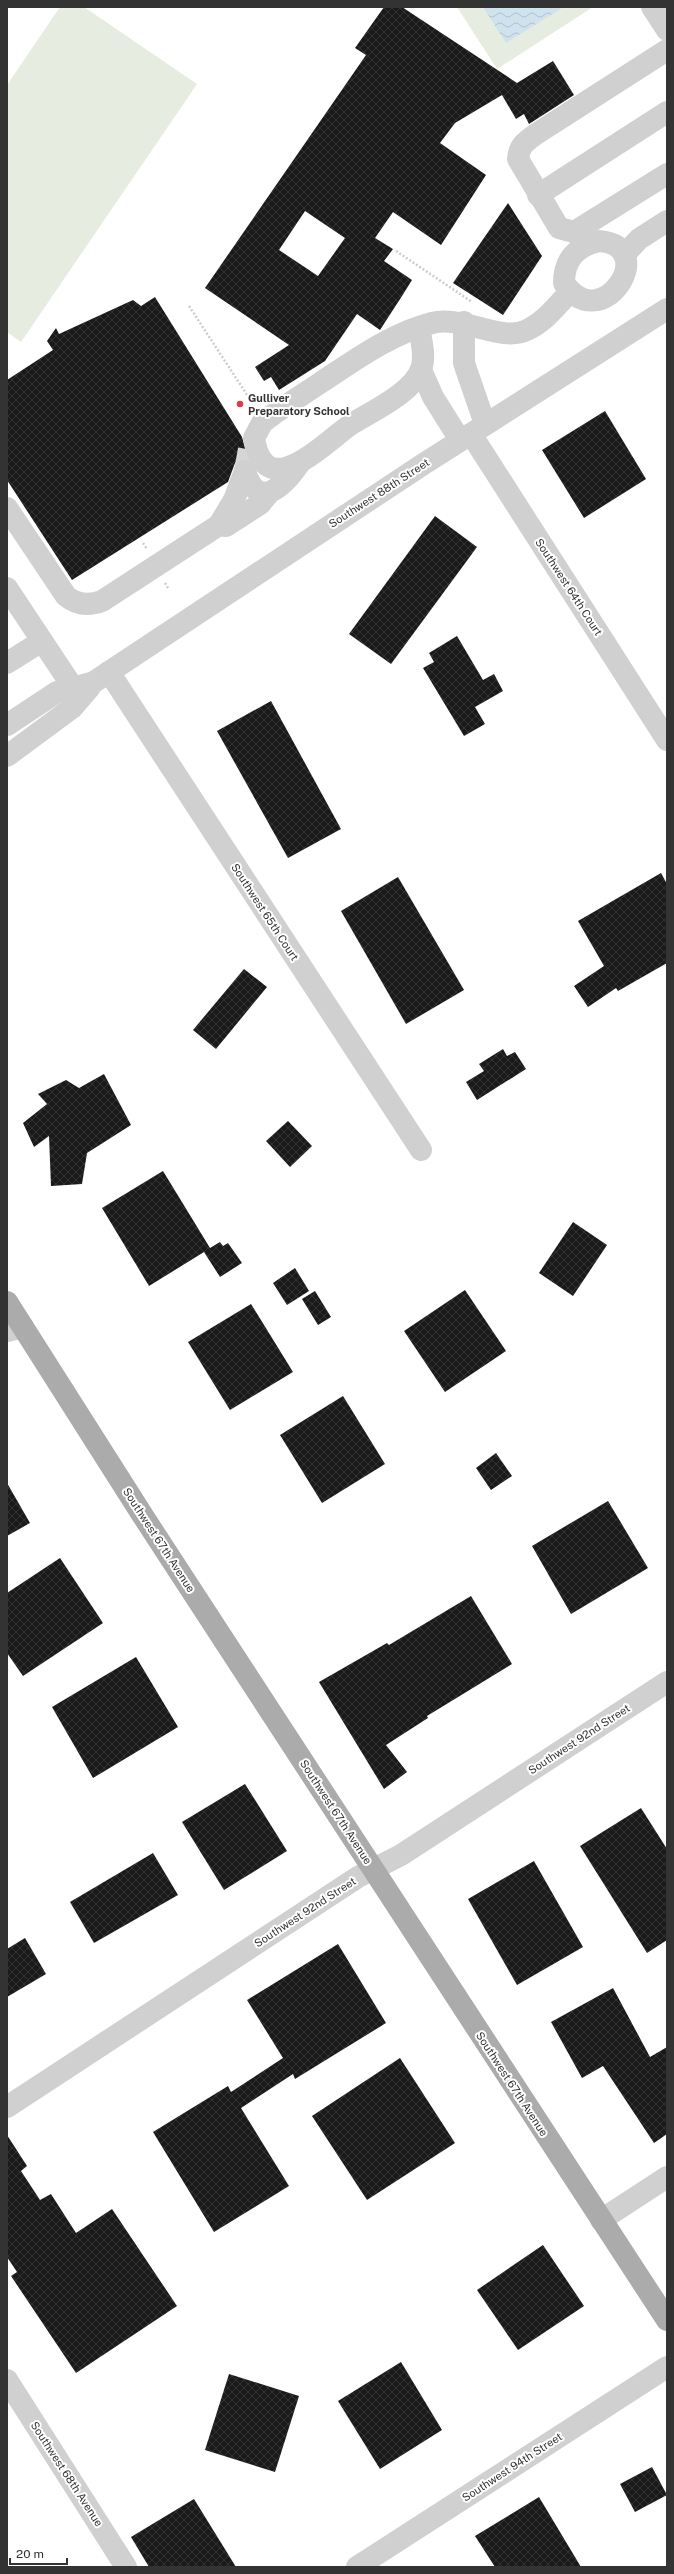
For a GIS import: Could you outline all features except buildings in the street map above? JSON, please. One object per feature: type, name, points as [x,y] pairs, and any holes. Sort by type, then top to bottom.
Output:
[{"type":"main road","name":"Southwest 67th Avenue","points":[[7,1302],[15,1329],[373,1870],[667,2320]]},
{"type":"street","points":[[652,7],[667,30]]},
{"type":"street","points":[[667,50],[522,144],[518,159],[559,228],[578,239],[609,241],[618,246],[624,255],[627,264],[627,274],[624,281],[610,294],[589,300],[579,298],[570,292],[564,283],[564,272],[578,239],[667,174]]},
{"type":"street","points":[[538,195],[667,112]]},
{"type":"street","points":[[624,255],[639,239],[667,221]]},
{"type":"street","points":[[299,464],[282,469],[268,465],[260,458],[252,444],[257,428],[268,418],[376,347],[419,327],[466,315],[499,331],[526,331],[540,322],[570,292]]},
{"type":"street","name":"Southwest 88th Street","points":[[7,725],[57,692],[77,693],[472,433],[667,309]]},
{"type":"street","points":[[466,315],[464,363],[472,433]]},
{"type":"street","points":[[219,525],[226,526],[260,504],[270,492],[282,486],[299,464],[335,436],[412,383],[421,370],[423,360],[419,327]]},
{"type":"street","points":[[421,370],[433,397],[472,433]]},
{"type":"street","name":"Southwest 64th Court","points":[[472,433],[667,740]]},
{"type":"street","points":[[7,508],[61,590],[72,600],[84,604],[94,604],[102,601],[219,525],[234,500],[245,471],[247,478],[258,491],[270,492]]},
{"type":"street","points":[[7,588],[77,693],[72,708],[7,756]]},
{"type":"street","points":[[7,663],[42,641]]},
{"type":"street","name":"Southwest 65th Court","points":[[102,677],[421,1150]]},
{"type":"street","name":"Southwest 92nd Street","points":[[7,2107],[373,1870],[401,1855],[667,1682]]},
{"type":"street","points":[[601,2220],[667,2177]]},
{"type":"street","name":"Southwest 94th Street","points":[[357,2567],[667,2367]]},
{"type":"street","name":"Southwest 68th Avenue","points":[[7,2380],[126,2567]]},
{"type":"path","points":[[396,251],[472,302],[466,315]]},
{"type":"path","points":[[189,306],[256,410]]},
{"type":"shaded area","points":[[60,7],[84,7],[197,84],[21,342],[7,332],[7,85]]},
{"type":"shaded area","points":[[457,7],[593,7],[497,69]]},
{"type":"water","points":[[483,7],[561,7],[562,8],[506,43]]},
{"type":"tunnel","points":[[245,471],[249,449]]},
{"type":"place","name":"Gulliver Preparatory School","points":[[240,404]]}]
